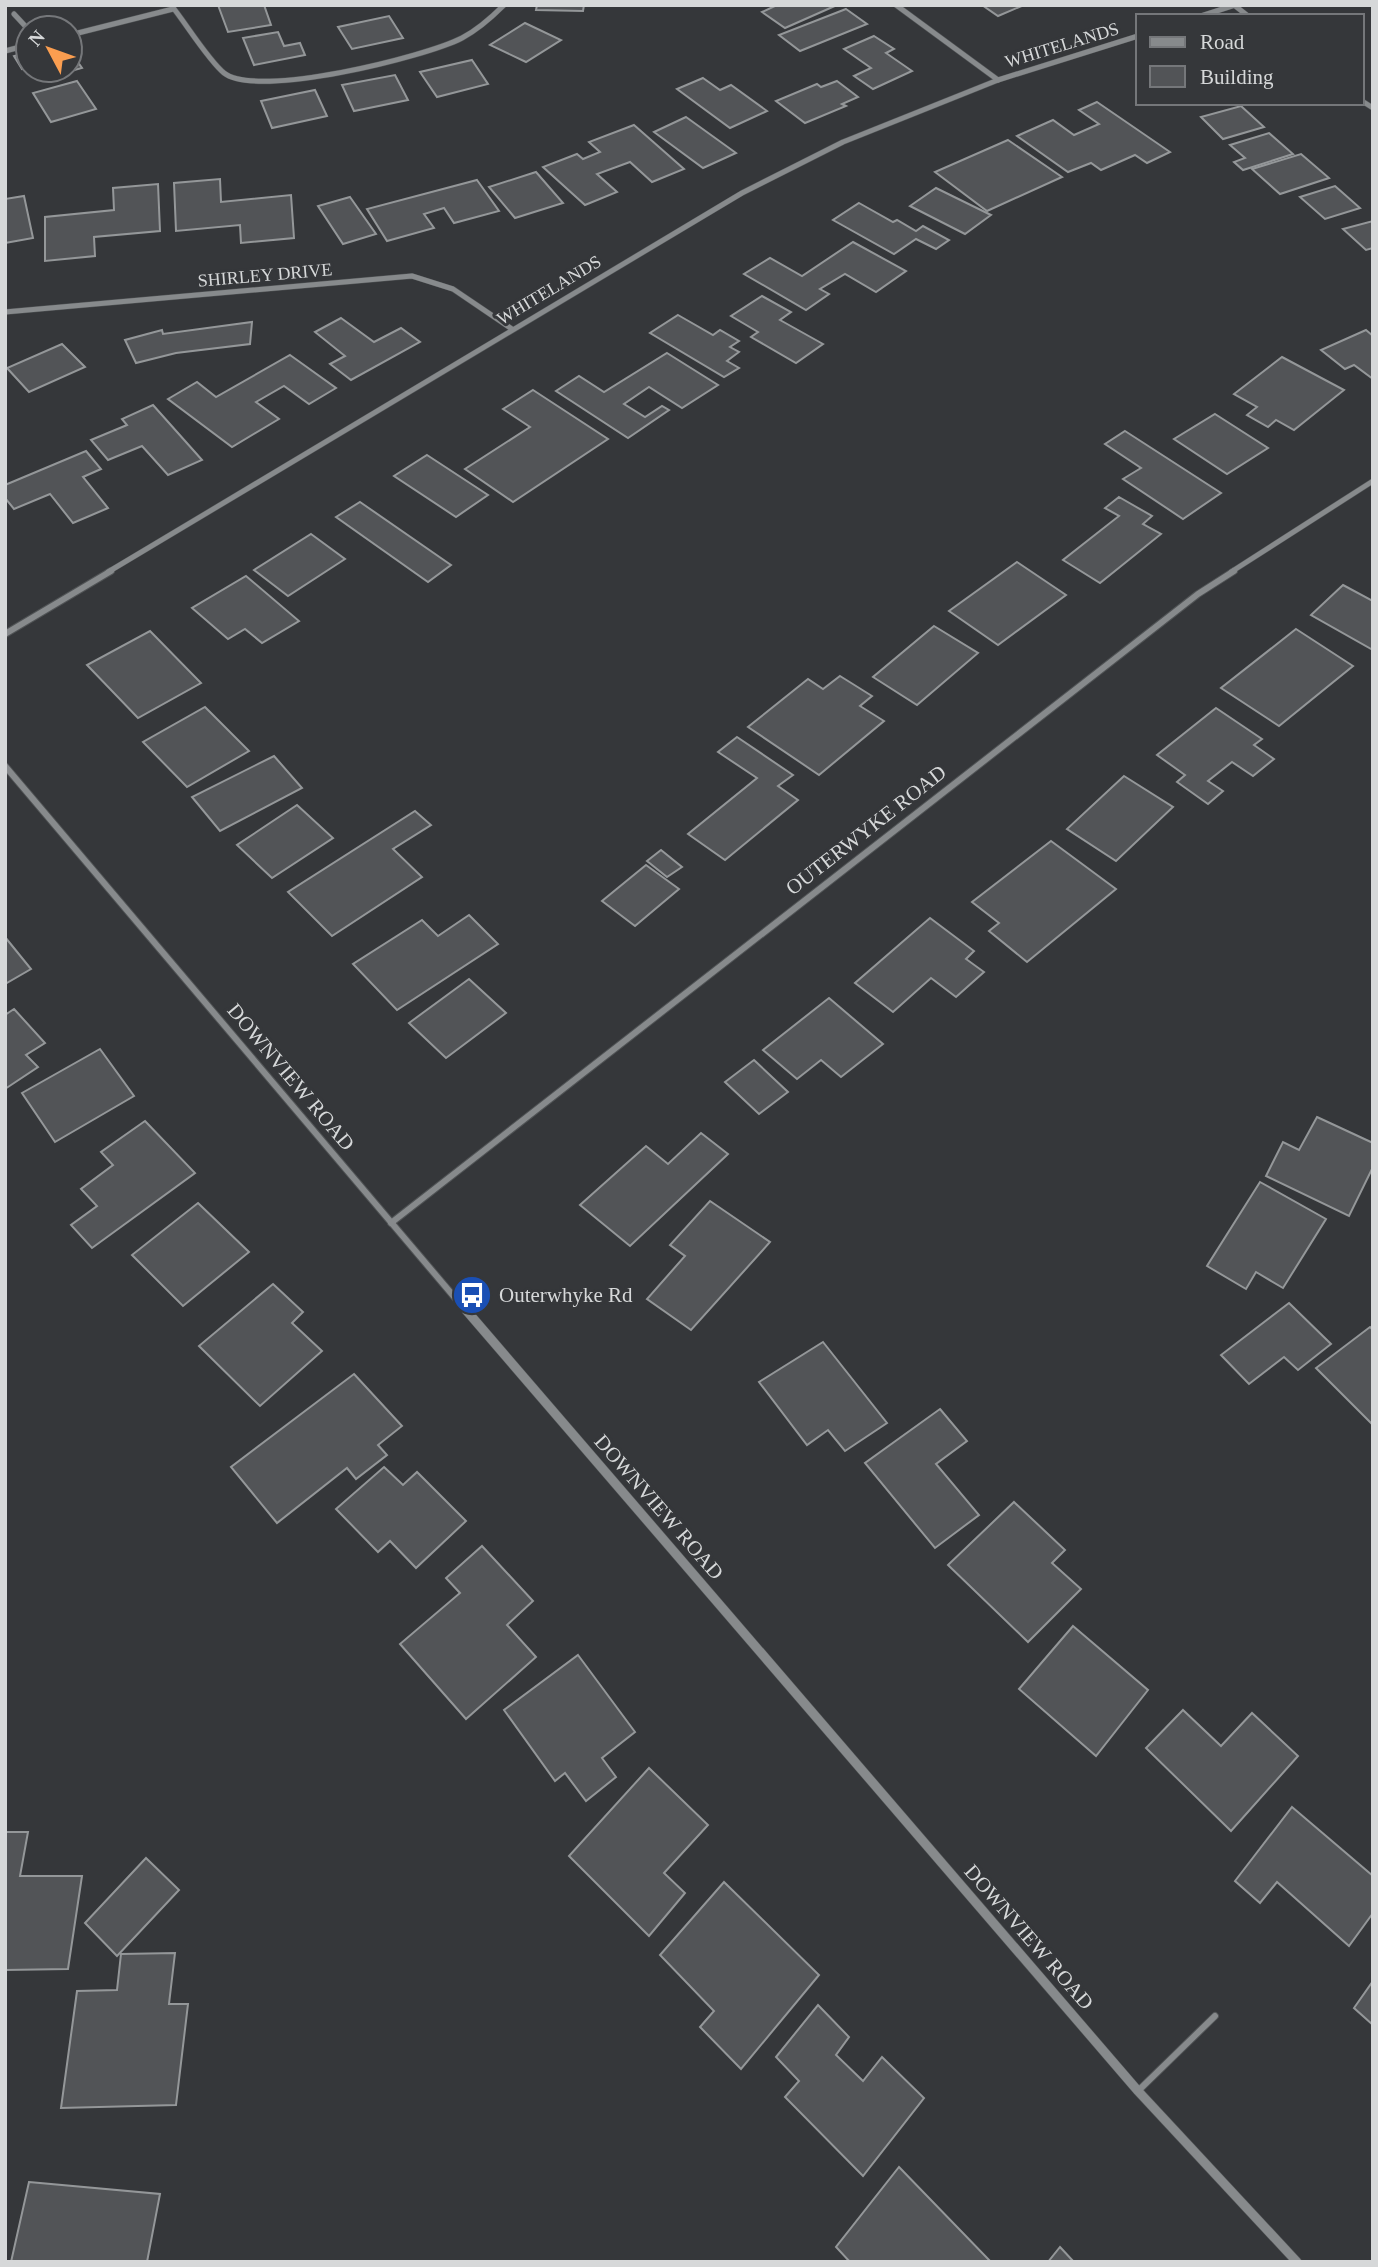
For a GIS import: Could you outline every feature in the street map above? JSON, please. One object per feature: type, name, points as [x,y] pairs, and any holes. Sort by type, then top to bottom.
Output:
[{"type":"street","points":[[84,31],[172,7],[224,73],[245,81],[269,83],[422,54],[482,27],[504,5]]},
{"type":"street","points":[[896,5],[998,79]]},
{"type":"street","points":[[1207,14],[1235,5]]},
{"type":"street","name":"WHITELANDS","points":[[5,634],[633,256],[785,171],[843,142],[998,79],[1136,37]]},
{"type":"street","name":"SHIRLEY DRIVE","points":[[5,313],[412,276],[434,279],[461,292],[512,329]]},
{"type":"street","name":"OUTERWYKE ROAD","points":[[391,1223],[1198,593],[1373,481]]},
{"type":"street","name":"DOWNVIEW ROAD","points":[[5,766],[391,1223],[1138,2091],[1297,2262]]},
{"type":"lane","points":[[1138,2091],[1215,2016]]},
{"type":"building","points":[[218,5],[264,5],[271,25],[228,32]]},
{"type":"building","points":[[537,5],[584,5],[583,11],[536,10]]},
{"type":"building","points":[[777,5],[837,5],[785,28],[762,12]]},
{"type":"building","points":[[982,5],[1024,5],[998,16]]},
{"type":"building","points":[[846,9],[867,24],[800,51],[779,35]]},
{"type":"building","points":[[389,16],[403,38],[352,49],[338,27]]},
{"type":"building","points":[[525,23],[561,40],[526,62],[490,45]]},
{"type":"building","points":[[278,32],[284,46],[300,43],[305,55],[254,65],[243,38]]},
{"type":"building","points":[[874,36],[894,49],[886,53],[912,71],[873,89],[854,76],[871,68],[844,49]]},
{"type":"building","points":[[472,60],[488,84],[437,97],[420,72]]},
{"type":"building","points":[[395,75],[408,100],[354,111],[342,85]]},
{"type":"building","points":[[703,78],[720,90],[731,85],[767,111],[730,128],[677,89]]},
{"type":"building","points":[[837,81],[858,97],[842,104],[846,106],[805,123],[776,101],[817,84],[821,87]]},
{"type":"building","points":[[66,84],[79,84],[96,109],[51,122],[33,93]]},
{"type":"building","points":[[315,90],[327,116],[272,128],[261,101]]},
{"type":"building","points":[[1097,102],[1170,152],[1147,163],[1135,155],[1101,170],[1091,163],[1068,172],[1017,136],[1053,120],[1074,135],[1099,124],[1079,110]]},
{"type":"building","points":[[1241,106],[1264,127],[1223,139],[1201,117]]},
{"type":"building","points":[[686,117],[736,153],[703,168],[654,132]]},
{"type":"building","points":[[634,125],[684,169],[652,182],[630,162],[597,174],[617,192],[585,205],[543,167],[577,154],[583,159],[600,152],[589,142]]},
{"type":"building","points":[[1269,133],[1293,154],[1243,170],[1234,162],[1245,158],[1230,145]]},
{"type":"building","points":[[1008,140],[1062,177],[987,211],[935,172]]},
{"type":"building","points":[[1301,154],[1329,178],[1280,194],[1252,169]]},
{"type":"building","points":[[536,172],[563,203],[515,218],[489,187]]},
{"type":"building","points":[[220,179],[221,202],[291,195],[294,238],[241,243],[240,225],[176,231],[174,183]]},
{"type":"building","points":[[477,180],[499,211],[454,223],[444,208],[424,214],[434,228],[387,241],[367,209]]},
{"type":"building","points":[[158,184],[160,231],[94,237],[95,256],[45,261],[45,217],[114,210],[113,188]]},
{"type":"building","points":[[1335,186],[1360,208],[1325,219],[1300,197]]},
{"type":"building","points":[[936,188],[991,215],[965,234],[910,206]]},
{"type":"building","points":[[24,196],[33,238],[5,243],[5,199]]},
{"type":"building","points":[[350,197],[376,234],[343,244],[318,206]]},
{"type":"building","points":[[859,203],[893,222],[897,220],[916,231],[923,226],[949,240],[936,249],[916,239],[894,254],[833,220]]},
{"type":"building","points":[[1373,221],[1373,248],[1366,250],[1343,229]]},
{"type":"building","points":[[853,242],[906,271],[876,292],[845,274],[820,289],[829,294],[806,310],[744,274],[770,258],[802,276]]},
{"type":"building","points":[[762,296],[791,312],[780,320],[823,344],[796,363],[751,337],[758,332],[731,316]]},
{"type":"building","points":[[678,315],[713,335],[720,330],[739,341],[730,347],[739,352],[727,361],[739,368],[724,377],[650,333]]},
{"type":"building","points":[[341,318],[374,342],[401,328],[420,342],[351,380],[330,364],[345,356],[315,332]]},
{"type":"building","points":[[252,322],[250,344],[176,353],[136,363],[125,340],[162,330],[163,334]]},
{"type":"building","points":[[1366,330],[1373,336],[1373,379],[1354,365],[1345,369],[1321,350]]},
{"type":"building","points":[[62,344],[85,367],[29,392],[7,368]]},
{"type":"building","points":[[667,353],[718,385],[682,408],[649,387],[624,404],[645,417],[662,406],[669,410],[628,438],[556,391],[579,376],[604,392]]},
{"type":"building","points":[[290,355],[336,388],[309,404],[284,386],[256,402],[279,419],[232,447],[168,399],[197,382],[216,397]]},
{"type":"building","points":[[1282,357],[1344,390],[1294,430],[1276,420],[1268,427],[1247,415],[1257,407],[1234,394]]},
{"type":"building","points":[[533,390],[608,439],[513,502],[465,469],[530,427],[503,409]]},
{"type":"building","points":[[153,405],[202,460],[168,475],[142,446],[108,460],[91,440],[127,425],[122,419]]},
{"type":"building","points":[[1215,414],[1268,448],[1227,474],[1174,439]]},
{"type":"building","points":[[1125,431],[1221,493],[1183,519],[1123,479],[1141,468],[1105,444]]},
{"type":"building","points":[[86,451],[101,469],[83,477],[108,508],[73,523],[50,494],[14,509],[5,498],[5,485]]},
{"type":"building","points":[[427,455],[488,495],[456,517],[394,476]]},
{"type":"building","points":[[1119,497],[1152,516],[1143,524],[1161,534],[1100,583],[1063,560],[1119,516],[1105,508]]},
{"type":"building","points":[[360,502],[451,565],[428,582],[336,517]]},
{"type":"building","points":[[311,534],[345,559],[288,596],[254,570]]},
{"type":"building","points":[[1017,562],[1066,595],[998,645],[949,611]]},
{"type":"building","points":[[246,576],[299,621],[262,643],[245,629],[228,639],[192,608]]},
{"type":"building","points":[[1343,585],[1373,601],[1373,650],[1311,615]]},
{"type":"building","points":[[934,626],[978,653],[917,705],[873,677]]},
{"type":"building","points":[[1296,629],[1353,666],[1279,726],[1221,688]]},
{"type":"building","points":[[150,631],[201,683],[138,718],[87,665]]},
{"type":"building","points":[[840,676],[872,696],[860,706],[884,721],[819,775],[748,727],[808,679],[823,689]]},
{"type":"building","points":[[205,707],[249,751],[187,787],[143,742]]},
{"type":"building","points":[[1216,708],[1262,739],[1254,745],[1274,759],[1253,776],[1232,762],[1208,781],[1223,791],[1208,804],[1177,782],[1185,775],[1157,755]]},
{"type":"building","points":[[737,737],[793,775],[778,786],[798,800],[725,860],[688,834],[757,778],[718,752]]},
{"type":"building","points":[[274,756],[302,788],[220,831],[192,797]]},
{"type":"building","points":[[1124,776],[1173,807],[1116,861],[1067,829]]},
{"type":"building","points":[[297,805],[333,838],[272,878],[237,845]]},
{"type":"building","points":[[415,811],[431,825],[393,849],[422,877],[332,936],[288,892]]},
{"type":"building","points":[[1051,841],[1116,889],[1027,962],[989,931],[999,923],[972,902]]},
{"type":"building","points":[[661,850],[682,867],[667,877],[647,861]]},
{"type":"building","points":[[646,865],[679,889],[635,926],[602,901]]},
{"type":"building","points":[[469,915],[498,944],[397,1010],[353,964],[422,920],[438,936]]},
{"type":"building","points":[[930,918],[974,951],[966,959],[984,972],[956,997],[931,978],[893,1012],[855,983]]},
{"type":"building","points":[[5,937],[31,969],[5,984]]},
{"type":"building","points":[[469,979],[506,1013],[446,1058],[409,1023]]},
{"type":"building","points":[[829,998],[883,1044],[841,1077],[821,1060],[797,1079],[763,1050]]},
{"type":"building","points":[[14,1009],[45,1043],[26,1055],[38,1067],[5,1089],[5,1015]]},
{"type":"building","points":[[100,1049],[134,1096],[55,1142],[22,1093]]},
{"type":"building","points":[[754,1060],[788,1092],[759,1114],[725,1082]]},
{"type":"building","points":[[1317,1117],[1373,1143],[1373,1167],[1349,1216],[1266,1176],[1283,1142],[1299,1150]]},
{"type":"building","points":[[145,1121],[195,1173],[92,1248],[71,1225],[97,1206],[81,1189],[113,1165],[101,1152]]},
{"type":"building","points":[[701,1133],[728,1154],[630,1246],[580,1205],[646,1146],[668,1164]]},
{"type":"building","points":[[1260,1182],[1326,1219],[1283,1288],[1256,1272],[1246,1289],[1207,1266]]},
{"type":"building","points":[[710,1201],[770,1242],[691,1330],[647,1299],[685,1256],[670,1245]]},
{"type":"building","points":[[198,1203],[249,1252],[183,1306],[132,1255]]},
{"type":"building","points":[[273,1284],[303,1312],[292,1323],[322,1351],[260,1406],[199,1346]]},
{"type":"building","points":[[1289,1303],[1331,1344],[1298,1370],[1284,1357],[1249,1384],[1221,1355]]},
{"type":"building","points":[[1370,1327],[1373,1330],[1373,1425],[1316,1368]]},
{"type":"building","points":[[823,1342],[887,1423],[845,1451],[828,1430],[807,1445],[759,1382]]},
{"type":"building","points":[[354,1374],[402,1426],[378,1445],[387,1455],[356,1479],[347,1468],[277,1523],[231,1467]]},
{"type":"building","points":[[940,1409],[967,1441],[936,1464],[979,1515],[935,1548],[865,1463]]},
{"type":"building","points":[[384,1467],[403,1485],[417,1472],[466,1521],[416,1568],[390,1541],[378,1552],[336,1509]]},
{"type":"building","points":[[1014,1502],[1065,1550],[1052,1563],[1081,1589],[1028,1642],[948,1565]]},
{"type":"building","points":[[482,1546],[533,1601],[507,1625],[536,1657],[466,1719],[400,1644],[460,1593],[446,1578]]},
{"type":"building","points":[[1073,1626],[1148,1690],[1096,1756],[1019,1689]]},
{"type":"building","points":[[578,1655],[635,1732],[602,1758],[616,1777],[586,1801],[565,1773],[555,1781],[504,1710]]},
{"type":"building","points":[[1183,1710],[1221,1746],[1252,1713],[1298,1756],[1231,1831],[1146,1748]]},
{"type":"building","points":[[649,1768],[708,1825],[664,1873],[685,1893],[649,1936],[569,1856]]},
{"type":"building","points":[[1292,1807],[1373,1876],[1373,1913],[1349,1946],[1277,1882],[1260,1903],[1235,1881]]},
{"type":"building","points":[[5,1832],[28,1832],[20,1876],[82,1876],[68,1969],[5,1970]]},
{"type":"building","points":[[146,1858],[179,1890],[117,1956],[85,1923]]},
{"type":"building","points":[[724,1882],[819,1975],[741,2069],[700,2027],[714,2011],[660,1955]]},
{"type":"building","points":[[175,1953],[169,2004],[188,2004],[176,2105],[61,2108],[77,1991],[117,1990],[121,1954]]},
{"type":"building","points":[[1373,1981],[1373,2025],[1354,2008]]},
{"type":"building","points":[[818,2005],[849,2037],[836,2055],[863,2081],[882,2057],[924,2098],[863,2176],[785,2097],[799,2081],[776,2057]]},
{"type":"building","points":[[899,2167],[991,2262],[850,2262],[836,2247]]},
{"type":"building","points":[[29,2182],[160,2194],[147,2262],[11,2262]]},
{"type":"building","points":[[1060,2247],[1074,2262],[1048,2262]]},
{"type":"place","name":"Outerwhyke Rd","points":[[472,1295]]}]
